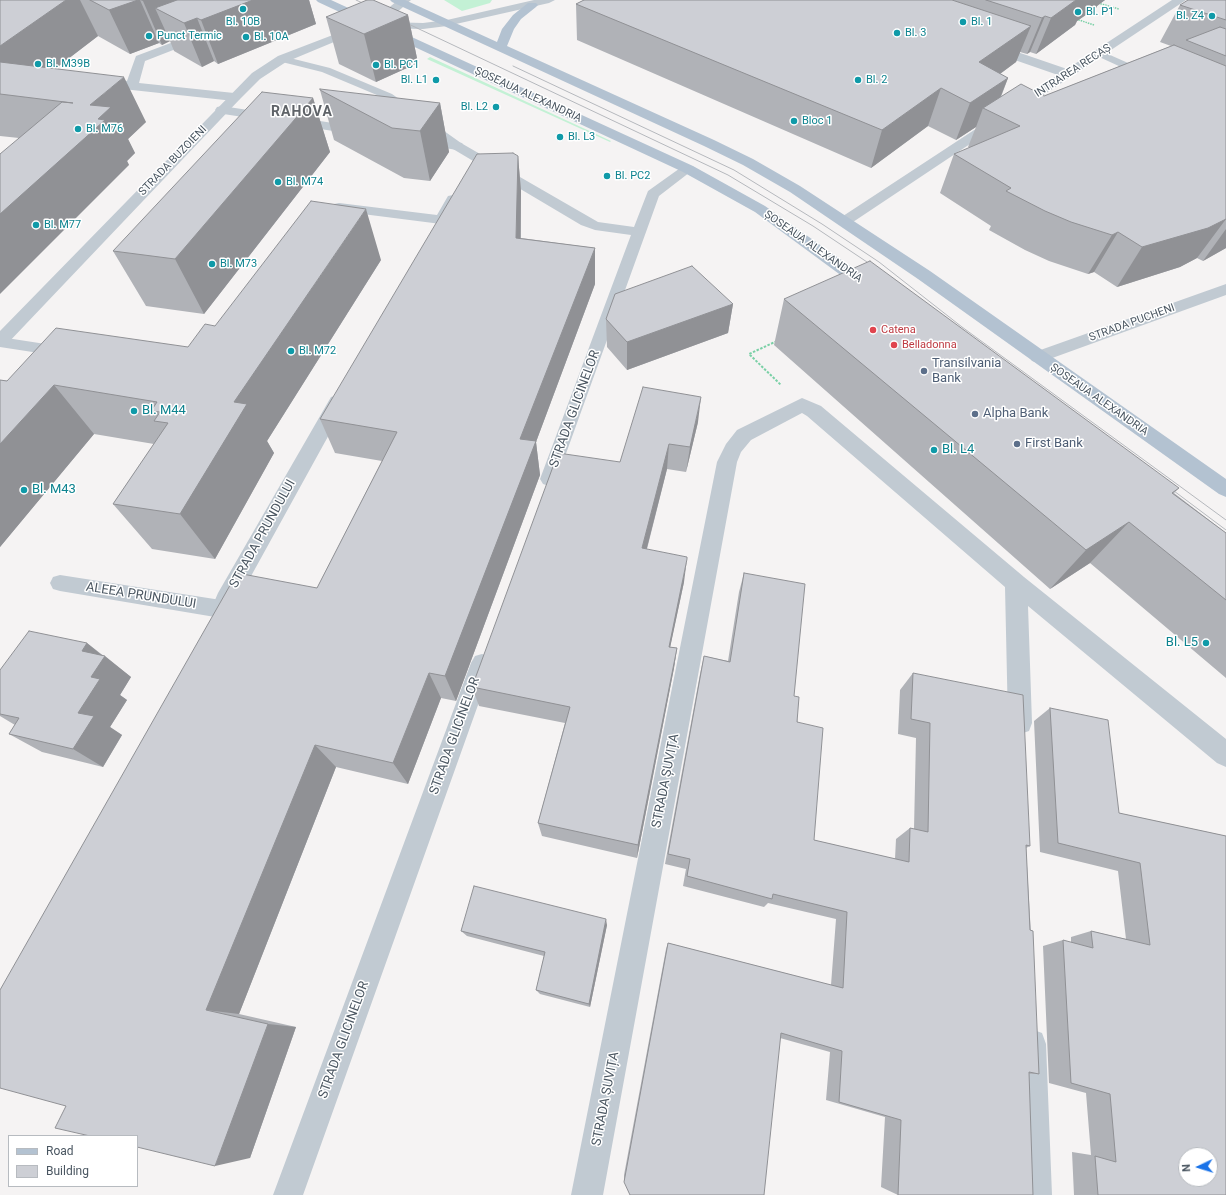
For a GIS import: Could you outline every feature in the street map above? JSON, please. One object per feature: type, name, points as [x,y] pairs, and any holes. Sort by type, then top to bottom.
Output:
[{"type":"main road","name":"ȘOSEAUA ALEXANDRIA","points":[[322,0],[688,169],[760,209],[882,297]]},
{"type":"main road","name":"ȘOSEAUA ALEXANDRIA","points":[[400,1],[748,162],[795,189],[845,221],[930,280],[1226,489]]},
{"type":"main road","points":[[501,47],[508,29],[529,2]]},
{"type":"street","points":[[375,25],[423,26],[447,23],[529,2],[549,0]]},
{"type":"street","name":"INTRAREA RECAȘ","points":[[845,221],[1068,74],[1101,54],[1180,0]]},
{"type":"street","points":[[375,25],[400,1]]},
{"type":"street","name":"STRADA BUZOIENI","points":[[0,342],[234,97],[256,76],[282,59],[342,35],[375,25]]},
{"type":"street","points":[[132,86],[140,59],[209,32]]},
{"type":"street","points":[[979,44],[1068,74]]},
{"type":"street","points":[[88,81],[234,97]]},
{"type":"street","points":[[222,110],[371,132]]},
{"type":"street","points":[[410,139],[457,146]]},
{"type":"street","points":[[429,241],[441,220]]},
{"type":"street","name":"STRADA PUCHENI","points":[[1038,357],[1226,289]]},
{"type":"street","name":"STRADA PRUNDULUI","points":[[209,630],[346,387]]},
{"type":"street","points":[[802,405],[814,411],[1016,583],[1226,755]]},
{"type":"street","name":"STRADA ȘUVIȚA","points":[[587,1195],[727,462],[733,448],[744,435],[802,405]]},
{"type":"street","points":[[1016,583],[1021,745]]},
{"type":"street","points":[[1030,1021],[1036,1195]]},
{"type":"lane","points":[[1101,54],[1156,79]]},
{"type":"lane","points":[[282,59],[326,70],[388,96],[457,146],[586,222],[595,226],[639,232]]},
{"type":"lane","points":[[468,171],[476,158]]},
{"type":"lane","name":"STRADA GLICINELOR","points":[[541,501],[653,194],[688,169]]},
{"type":"lane","points":[[327,209],[340,207],[441,220],[460,185]]},
{"type":"lane","points":[[0,342],[77,354]]},
{"type":"lane","name":"ALEEA PRUNDULUI","points":[[60,583],[221,610]]},
{"type":"lane","name":"STRADA GLICINELOR","points":[[288,1195],[490,643]]},
{"type":"path","points":[[1075,19],[1127,35]]},
{"type":"path","points":[[778,341],[749,354],[802,405]]},
{"type":"green space","points":[[444,0],[492,0],[490,3],[462,11]]},
{"type":"green space","points":[[430,57],[611,141],[610,142],[427,59]]},
{"type":"building","points":[[0,0],[66,0],[0,46]]},
{"type":"building","points":[[90,0],[138,0],[109,10]]},
{"type":"building","points":[[177,0],[253,0],[201,20],[197,18],[184,23],[155,8]]},
{"type":"building","points":[[367,0],[373,0],[408,15],[364,34],[326,17]]},
{"type":"building","points":[[584,0],[952,0],[1031,26],[979,62],[1008,78],[970,103],[941,88],[882,130],[576,4]]},
{"type":"building","points":[[986,0],[1076,0],[1051,18],[1045,16],[1042,18]]},
{"type":"building","points":[[1188,0],[1226,0],[1226,20],[1180,5]]},
{"type":"building","points":[[1220,27],[1226,29],[1226,56],[1186,40]]},
{"type":"building","points":[[1174,45],[1226,66],[1226,219],[1208,228],[1142,247],[1118,232],[1112,235],[1071,222],[1045,211],[1006,191],[1011,188],[954,154],[1020,126],[983,108],[1021,84],[1044,96]]},
{"type":"building","points":[[0,62],[124,77],[90,105],[111,107],[98,119],[105,120],[0,214],[0,154],[62,102],[73,103],[0,94]]},
{"type":"building","points":[[320,89],[440,103],[420,131],[392,128]]},
{"type":"building","points":[[262,92],[313,98],[175,259],[113,251]]},
{"type":"building","points":[[513,153],[518,156],[516,238],[595,248],[520,439],[536,441],[445,676],[429,673],[393,763],[315,745],[206,1010],[268,1024],[215,1166],[138,1147],[138,1135],[86,1135],[55,1128],[66,1106],[0,1088],[0,990],[237,573],[317,588],[397,432],[320,419],[477,154]]},
{"type":"building","points":[[311,201],[366,209],[234,402],[247,404],[180,514],[113,504],[168,423],[154,421],[160,412],[151,411],[157,402],[54,385],[0,444],[0,380],[7,381],[56,328],[188,347],[205,324],[215,326]]},
{"type":"building","points":[[870,261],[1179,488],[1172,493],[1226,533],[1226,600],[1129,522],[1086,550],[784,299]]},
{"type":"building","points":[[692,266],[733,304],[627,342],[606,319],[615,294]]},
{"type":"building","points":[[643,387],[701,397],[690,447],[669,444],[642,548],[687,557],[687,559],[669,647],[677,648],[638,845],[538,823],[570,707],[472,687],[558,453],[620,462]]},
{"type":"building","points":[[744,573],[805,584],[794,696],[799,697],[797,722],[823,728],[814,840],[909,862],[910,828],[928,832],[930,723],[911,719],[913,673],[1023,695],[1030,846],[1026,845],[1030,930],[1033,931],[1039,1074],[1029,1072],[1033,1195],[898,1195],[901,1120],[839,1102],[842,1051],[781,1033],[764,1195],[630,1195],[624,1182],[668,943],[843,988],[847,912],[773,894],[772,899],[687,876],[690,859],[668,854],[704,656],[730,662]]},
{"type":"building","points":[[29,631],[87,643],[82,651],[105,656],[91,677],[100,679],[78,713],[94,716],[73,749],[9,734],[19,718],[0,714],[0,670]]},
{"type":"building","points":[[1050,708],[1108,720],[1119,813],[1226,836],[1226,1195],[1098,1195],[1095,1156],[1116,1162],[1110,1094],[1071,1083],[1063,940],[1093,948],[1091,931],[1150,945],[1140,863],[1058,843]]},
{"type":"building","points":[[474,886],[606,919],[589,1004],[536,990],[545,952],[461,931]]},
{"type":"tram line","points":[[356,0],[371,7]]},
{"type":"tram line","points":[[400,20],[728,175],[813,226],[876,268]]},
{"type":"tram line","points":[[513,66],[734,170],[822,224],[879,262],[962,327],[1226,520]]},
{"type":"tram line","points":[[1166,485],[1226,530]]},
{"type":"place","name":"Bl. 10B","points":[[243,9]]},
{"type":"place","name":"Bl. P1","points":[[1078,12]]},
{"type":"place","name":"Bl. Z4","points":[[1212,16]]},
{"type":"place","name":"Bl. 1","points":[[963,22]]},
{"type":"place","name":"Bl. 3","points":[[897,33]]},
{"type":"place","name":"Punct Termic","points":[[149,36]]},
{"type":"place","name":"Bl. 10A","points":[[246,37]]},
{"type":"place","name":"Bl. M39B","points":[[38,64]]},
{"type":"place","name":"Bl. PC1","points":[[376,65]]},
{"type":"place","name":"Bl. L1","points":[[436,80]]},
{"type":"place","name":"Bl. 2","points":[[858,80]]},
{"type":"place","name":"Bl. L2","points":[[496,107]]},
{"type":"place","name":"Bloc 1","points":[[794,121]]},
{"type":"place","name":"Bl. M76","points":[[78,129]]},
{"type":"place","name":"Bl. L3","points":[[560,137]]},
{"type":"place","name":"Bl. PC2","points":[[607,176]]},
{"type":"place","name":"Bl. M74","points":[[278,182]]},
{"type":"place","name":"Bl. M77","points":[[36,225]]},
{"type":"place","name":"Bl. M73","points":[[212,264]]},
{"type":"place","name":"Catena","points":[[873,330]]},
{"type":"place","name":"Belladonna","points":[[894,345]]},
{"type":"place","name":"Bl. M72","points":[[291,351]]},
{"type":"place","name":"Transilvania Bank","points":[[924,371]]},
{"type":"place","name":"Bl. M44","points":[[134,411]]},
{"type":"place","name":"Alpha Bank","points":[[975,414]]},
{"type":"place","name":"First Bank","points":[[1017,444]]},
{"type":"place","name":"Bl. L4","points":[[934,450]]},
{"type":"place","name":"Bl. M43","points":[[24,490]]},
{"type":"place","name":"Bl. L5","points":[[1206,643]]},
{"type":"district","name":"RAHOVA","points":[[302,112]]}]
